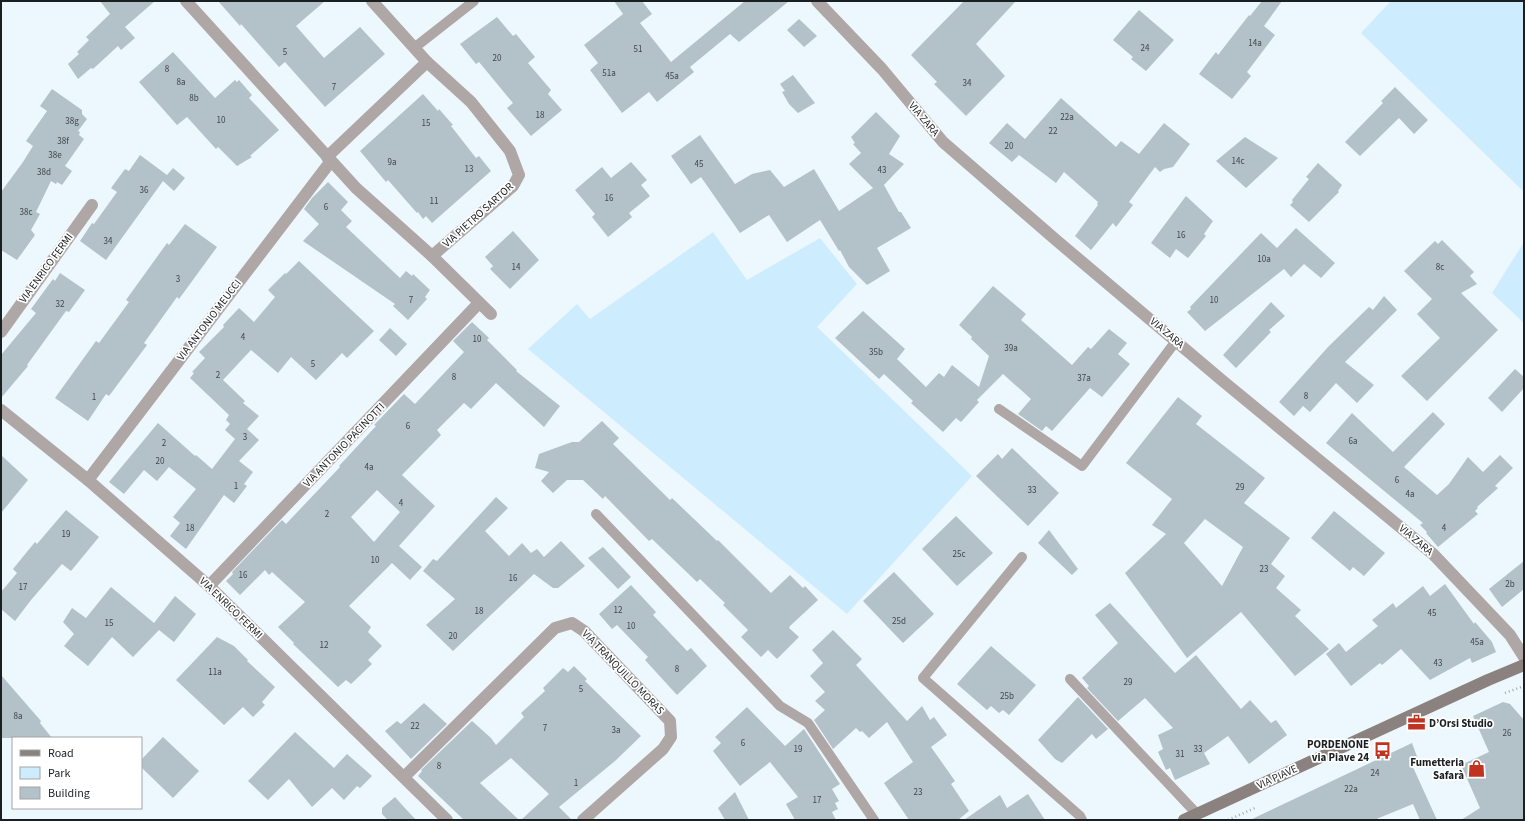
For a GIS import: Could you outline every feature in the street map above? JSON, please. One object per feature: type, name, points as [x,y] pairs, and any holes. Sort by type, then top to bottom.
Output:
[{"type":"street","name":"VIA PIETRO SARTOR","points":[[186,1],[356,188],[432,256],[491,314]]},
{"type":"street","name":"VIA PIETRO SARTOR","points":[[372,1],[427,62],[471,102],[510,151],[519,175],[513,186],[432,256]]},
{"type":"street","name":"VIA ZARA","points":[[817,1],[882,69],[943,142],[1176,341],[1433,554],[1510,636],[1524,657]]},
{"type":"street","points":[[329,159],[427,62]]},
{"type":"street","name":"VIA ANTONIO MEUCCI","points":[[88,480],[329,159]]},
{"type":"street","name":"VIA ENRICO FERMI","points":[[1,332],[92,205]]},
{"type":"street","name":"VIA ANTONIO PACINOTTI","points":[[209,586],[479,303]]},
{"type":"street","name":"VIA ENRICO FERMI","points":[[1,410],[88,480],[209,586],[447,820]]},
{"type":"street","name":"VIA TRANQUILLO MORAS","points":[[404,777],[555,628],[572,624],[584,631],[670,721],[670,737],[663,749],[583,820]]},
{"type":"street","name":"VIA PIAVE","points":[[1184,820],[1488,680],[1524,665]]},
{"type":"lane","points":[[414,48],[474,1]]},
{"type":"lane","points":[[999,410],[1082,466],[1176,341]]},
{"type":"lane","points":[[596,514],[780,706],[808,723],[874,820]]},
{"type":"lane","points":[[1022,557],[924,678],[1080,816],[1082,820]]},
{"type":"lane","points":[[1070,679],[1197,814]]},
{"type":"green space","points":[[1391,1],[1524,1],[1524,192],[1361,33]]},
{"type":"green space","points":[[713,232],[747,280],[820,238],[857,284],[817,327],[972,476],[847,614],[528,349],[577,304],[590,319]]},
{"type":"green space","points":[[1524,242],[1524,323],[1492,293]]},
{"type":"building","points":[[100,1],[155,1],[125,27],[135,38],[121,50],[118,46],[93,69],[91,68],[78,79],[68,64],[79,54],[77,52],[89,40],[86,37],[110,14]]},
{"type":"building","points":[[218,1],[325,1],[296,26],[324,58],[360,27],[385,54],[325,107],[285,62],[279,67],[241,24],[240,26]]},
{"type":"building","points":[[614,1],[642,1],[652,14],[640,23],[671,62],[745,1],[789,1],[739,42],[730,34],[690,67],[694,72],[657,102],[649,92],[622,113],[590,70],[598,63],[584,45],[623,14]]},
{"type":"building","points":[[964,1],[1016,1],[976,44],[1005,76],[966,116],[934,84],[937,82],[911,55]]},
{"type":"building","points":[[1262,1],[1282,1],[1264,26],[1275,35],[1247,72],[1251,76],[1232,99],[1199,74],[1216,52],[1218,55],[1249,15],[1250,16]]},
{"type":"building","points":[[1139,10],[1174,40],[1146,71],[1131,59],[1133,57],[1113,40]]},
{"type":"building","points":[[497,17],[513,36],[516,34],[535,57],[528,63],[551,90],[548,94],[562,110],[531,136],[507,108],[513,103],[479,62],[476,64],[460,44]]},
{"type":"building","points":[[799,19],[817,36],[804,47],[787,30]]},
{"type":"building","points":[[173,52],[215,98],[235,80],[237,82],[239,80],[252,95],[249,98],[279,130],[250,156],[252,157],[237,166],[218,147],[216,149],[187,117],[177,125],[139,82]]},
{"type":"building","points":[[793,75],[815,103],[798,113],[789,104],[782,92],[785,91],[780,84]]},
{"type":"building","points":[[1395,87],[1428,120],[1414,134],[1399,118],[1360,156],[1345,142],[1383,103],[1381,101]]},
{"type":"building","points":[[52,89],[82,110],[82,114],[87,119],[78,131],[80,132],[79,135],[84,139],[65,166],[72,171],[62,185],[51,181],[36,212],[40,214],[31,230],[35,235],[17,260],[1,250],[1,192],[33,146],[26,141],[47,111],[40,106]]},
{"type":"building","points":[[423,94],[453,125],[451,126],[476,158],[479,156],[491,171],[432,223],[426,216],[423,219],[388,180],[386,182],[360,151]]},
{"type":"building","points":[[1061,98],[1116,147],[1121,141],[1139,154],[1164,123],[1190,144],[1173,167],[1164,169],[1160,172],[1155,167],[1129,202],[1133,205],[1116,227],[1113,223],[1091,250],[1075,236],[1098,205],[1098,202],[1064,172],[1056,183],[1019,155],[1012,162],[989,143],[1007,123],[1025,139]]},
{"type":"building","points":[[876,112],[900,136],[889,154],[904,164],[884,185],[899,212],[901,212],[911,228],[877,248],[890,271],[867,285],[849,267],[840,250],[839,251],[820,220],[787,242],[769,215],[740,233],[701,177],[691,184],[671,156],[700,135],[735,184],[752,174],[770,170],[784,187],[814,169],[839,211],[873,188],[849,164],[861,153],[853,144],[855,143],[851,137]]},
{"type":"building","points":[[1245,137],[1278,158],[1246,188],[1216,161]]},
{"type":"building","points":[[140,155],[167,175],[173,168],[185,178],[174,191],[163,181],[106,260],[80,241],[92,223],[94,224],[117,192],[111,188],[125,169],[129,171]]},
{"type":"building","points":[[631,162],[647,180],[641,185],[650,196],[629,213],[632,217],[608,237],[592,217],[595,214],[575,190],[602,167],[611,178]]},
{"type":"building","points":[[1318,163],[1342,185],[1338,191],[1339,192],[1309,222],[1290,205],[1293,202],[1292,200],[1309,179],[1306,177]]},
{"type":"building","points":[[328,182],[348,202],[341,210],[352,221],[346,227],[400,278],[406,271],[412,276],[413,274],[430,290],[425,297],[427,299],[408,320],[393,306],[395,304],[303,241],[319,224],[304,209],[312,198]]},
{"type":"building","points":[[1186,196],[1213,221],[1204,234],[1206,236],[1188,258],[1176,249],[1170,258],[1151,243]]},
{"type":"building","points":[[185,224],[217,247],[179,299],[177,297],[144,343],[147,345],[109,396],[106,394],[88,421],[55,398],[96,341],[99,343],[129,302],[126,300],[167,243],[169,245]]},
{"type":"building","points":[[1296,228],[1335,263],[1321,278],[1304,264],[1291,277],[1284,269],[1205,331],[1187,312],[1191,309],[1190,307],[1261,233],[1277,248]]},
{"type":"building","points":[[513,231],[539,260],[510,289],[490,269],[493,266],[485,257]]},
{"type":"building","points":[[1442,240],[1474,272],[1470,276],[1477,284],[1461,293],[1498,330],[1427,401],[1401,376],[1440,338],[1417,314],[1432,299],[1404,271],[1435,241],[1438,244]]},
{"type":"building","points":[[299,261],[374,331],[347,358],[342,353],[316,380],[291,357],[278,373],[251,350],[223,380],[245,401],[243,403],[259,416],[247,429],[259,440],[239,461],[253,472],[244,484],[247,486],[234,503],[224,495],[186,549],[170,536],[180,523],[173,517],[196,489],[169,467],[157,481],[144,470],[124,494],[109,482],[158,423],[212,469],[235,439],[225,430],[230,424],[226,420],[229,415],[190,378],[194,373],[192,372],[205,358],[199,352],[224,327],[223,325],[239,308],[254,322],[275,297],[268,290]]},
{"type":"building","points":[[60,273],[85,290],[69,312],[66,311],[27,365],[28,366],[1,398],[1,355],[36,313],[31,309],[53,279],[55,281]]},
{"type":"building","points":[[993,286],[1026,314],[1021,320],[1072,365],[1088,347],[1091,349],[1109,329],[1127,343],[1118,354],[1130,364],[1102,397],[1090,388],[1052,431],[1046,426],[1042,431],[1018,414],[1031,399],[1003,374],[977,400],[979,402],[961,422],[956,418],[943,432],[911,403],[913,401],[884,374],[879,379],[835,338],[863,311],[905,349],[897,359],[926,387],[939,373],[944,377],[952,365],[979,387],[989,356],[959,325]]},
{"type":"building","points":[[1384,296],[1397,310],[1345,362],[1374,385],[1357,403],[1336,383],[1310,412],[1303,406],[1294,416],[1279,402],[1328,347],[1369,307],[1373,310]]},
{"type":"building","points":[[1271,302],[1285,316],[1269,330],[1271,332],[1236,368],[1223,355]]},
{"type":"building","points":[[472,322],[489,338],[487,340],[517,370],[516,371],[560,406],[544,427],[496,383],[471,409],[464,403],[437,430],[441,435],[402,475],[435,506],[399,546],[422,567],[410,580],[392,563],[349,606],[371,627],[368,632],[382,646],[368,660],[372,664],[351,684],[346,680],[338,687],[293,644],[294,643],[278,627],[305,602],[272,572],[269,575],[265,570],[240,595],[226,581],[233,574],[232,572],[282,520],[286,524],[340,467],[339,466],[376,426],[374,425],[404,394],[415,404],[464,352],[453,341]],"holes":[[[377,490],[400,512],[374,542],[351,517]]]},
{"type":"building","points":[[390,328],[407,344],[396,356],[379,340]]},
{"type":"building","points":[[1515,369],[1524,377],[1524,388],[1502,412],[1488,398]]},
{"type":"building","points":[[1178,397],[1202,416],[1196,424],[1265,478],[1244,503],[1290,538],[1271,564],[1285,576],[1276,588],[1301,610],[1295,616],[1329,649],[1295,676],[1241,612],[1187,658],[1125,573],[1166,534],[1152,525],[1172,499],[1126,463]],"holes":[[[1205,519],[1243,547],[1222,586],[1184,543]]]},
{"type":"building","points":[[1433,412],[1445,424],[1404,467],[1437,495],[1449,484],[1468,457],[1483,472],[1500,455],[1513,468],[1495,486],[1498,488],[1477,507],[1478,508],[1475,511],[1478,514],[1438,547],[1420,525],[1423,523],[1326,443],[1352,413],[1393,452]]},
{"type":"building","points":[[602,421],[619,438],[613,444],[670,500],[672,498],[717,541],[718,540],[771,593],[790,575],[803,588],[805,586],[818,600],[790,626],[789,628],[799,637],[777,659],[768,650],[761,657],[741,637],[748,630],[723,605],[725,603],[700,579],[697,582],[652,539],[649,541],[605,496],[603,499],[583,480],[567,480],[553,493],[541,481],[549,472],[535,468],[539,454],[572,442],[579,442]]},
{"type":"building","points":[[1012,448],[1059,493],[1028,526],[976,476],[998,454],[1002,459]]},
{"type":"building","points":[[1,455],[28,480],[1,513]]},
{"type":"building","points":[[496,497],[508,508],[485,531],[509,556],[522,543],[531,553],[537,549],[544,557],[561,541],[585,566],[558,588],[553,588],[534,574],[453,651],[426,625],[455,599],[423,571],[433,559],[437,561]]},
{"type":"building","points":[[66,510],[99,537],[71,571],[62,564],[15,621],[1,609],[1,592],[17,573],[13,569],[35,542],[37,544]]},
{"type":"building","points":[[1334,511],[1385,553],[1364,576],[1353,567],[1350,571],[1311,538]]},
{"type":"building","points":[[956,516],[993,553],[957,586],[922,549]]},
{"type":"building","points":[[1049,530],[1078,569],[1072,575],[1038,543]]},
{"type":"building","points":[[603,547],[631,577],[618,589],[588,558]]},
{"type":"building","points":[[1524,561],[1524,589],[1502,607],[1489,589]]},
{"type":"building","points":[[894,572],[934,614],[903,643],[863,601]]},
{"type":"building","points":[[1445,584],[1474,624],[1475,622],[1492,642],[1496,652],[1472,663],[1470,658],[1430,680],[1401,649],[1382,665],[1380,663],[1351,686],[1326,654],[1339,643],[1346,652],[1378,626],[1372,620],[1393,603],[1396,608],[1423,586],[1430,596]]},
{"type":"building","points":[[631,585],[656,612],[653,615],[687,651],[691,648],[707,666],[677,695],[645,660],[648,657],[617,625],[612,629],[599,614]]},
{"type":"building","points":[[111,587],[154,623],[175,596],[196,614],[174,642],[159,630],[133,657],[112,637],[88,666],[64,646],[74,634],[63,622],[72,608],[86,618]]},
{"type":"building","points":[[1110,603],[1175,673],[1196,655],[1241,709],[1250,700],[1271,723],[1276,720],[1287,735],[1249,764],[1228,736],[1204,753],[1210,764],[1175,780],[1170,768],[1166,770],[1158,752],[1163,749],[1158,735],[1173,728],[1145,698],[1118,721],[1087,688],[1089,686],[1082,678],[1118,643],[1095,615]]},
{"type":"building","points":[[833,630],[862,659],[856,665],[907,721],[922,706],[930,720],[934,717],[947,735],[931,747],[955,781],[951,784],[969,811],[958,820],[909,820],[884,783],[913,762],[887,722],[869,738],[862,731],[860,732],[856,728],[833,749],[814,720],[825,710],[815,701],[825,692],[810,676],[823,663],[812,650]]},
{"type":"building","points":[[217,637],[234,646],[248,660],[247,661],[275,687],[262,702],[265,705],[253,717],[243,707],[224,725],[176,680]]},
{"type":"building","points":[[991,646],[1036,685],[1009,715],[1003,710],[999,713],[991,706],[987,710],[957,684]]},
{"type":"building","points":[[574,666],[587,679],[585,681],[641,736],[615,761],[559,807],[572,820],[521,820],[549,794],[511,758],[480,783],[519,820],[464,820],[418,776],[422,771],[421,770],[472,721],[491,738],[496,745],[524,717],[521,713],[545,691],[543,688],[563,668],[568,672]]},
{"type":"building","points":[[1,675],[41,721],[40,723],[51,737],[1,738]]},
{"type":"building","points":[[1078,697],[1108,729],[1096,739],[1092,734],[1062,763],[1055,759],[1038,740]]},
{"type":"building","points":[[1503,702],[1510,704],[1524,720],[1524,820],[1461,820],[1480,808],[1461,765],[1489,752],[1473,716]]},
{"type":"building","points":[[424,703],[447,724],[411,759],[385,731],[397,721],[401,724]]},
{"type":"building","points":[[747,707],[785,746],[804,729],[840,784],[832,789],[839,801],[835,803],[838,809],[832,812],[836,820],[795,820],[786,804],[798,797],[770,762],[740,786],[713,751],[721,743],[715,737]]},
{"type":"building","points":[[295,732],[334,768],[347,754],[372,776],[360,788],[357,786],[344,800],[332,788],[312,807],[289,779],[268,800],[248,781]]},
{"type":"building","points":[[163,737],[199,771],[173,798],[142,768],[142,759]]},
{"type":"building","points":[[1412,743],[1419,762],[1412,765],[1437,820],[1420,820],[1413,804],[1374,820],[1250,820]]},
{"type":"building","points":[[735,792],[749,820],[725,820],[718,808]]},
{"type":"building","points":[[1028,794],[1045,820],[964,820],[1000,795],[1007,808]]},
{"type":"building","points":[[395,797],[416,820],[388,820],[382,814],[382,808]]},
{"type":"place","name":"D’Orsi Studio","points":[[1416,723]]},
{"type":"place","name":"PORDENONE via Piave 24","points":[[1382,750]]},
{"type":"place","name":"Fumetteria Safarà","points":[[1477,768]]}]
